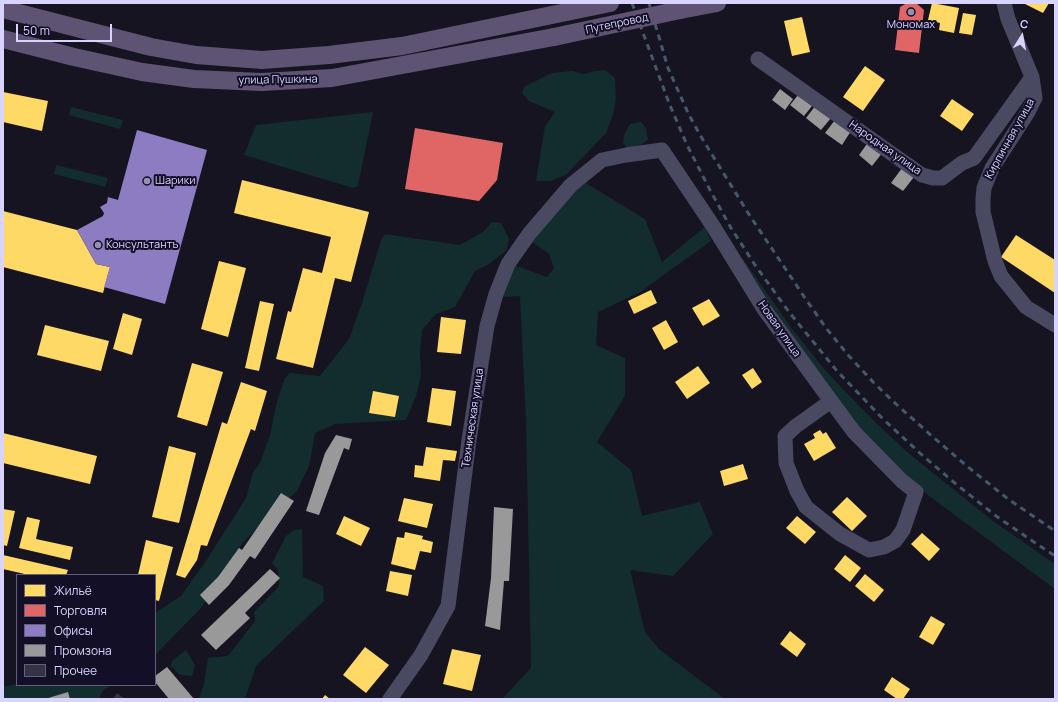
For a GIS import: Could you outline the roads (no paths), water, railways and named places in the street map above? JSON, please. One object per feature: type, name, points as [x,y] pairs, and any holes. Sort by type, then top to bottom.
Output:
[{"type":"main road","name":"Путепровод","points":[[550,16],[610,3]]},
{"type":"main road","name":"Путепровод","points":[[554,37],[717,3]]},
{"type":"main road","name":"улица Пушкина","points":[[3,10],[150,47],[196,55],[262,60],[329,55],[402,46],[550,16]]},
{"type":"main road","name":"улица Пушкина","points":[[3,39],[142,72],[194,79],[262,82],[332,78],[554,37]]},
{"type":"street","name":"Кирпичная улица","points":[[1004,3],[1008,19],[1032,77],[1035,98],[1028,112],[992,168],[984,188],[983,212],[1000,276],[1026,308],[1055,325]]},
{"type":"street","name":"Народная улица","points":[[758,59],[922,175],[933,178],[942,178],[962,163],[974,158],[1032,77]]},
{"type":"street","name":"Техническая улица","points":[[391,699],[420,655],[448,606],[471,425],[487,326],[496,294],[508,264],[529,234],[571,185],[602,160],[662,150]]},
{"type":"street","name":"Новая улица","points":[[662,150],[713,226],[764,309],[831,402],[854,432],[902,481],[916,492],[904,530],[894,541],[884,547],[869,550],[840,534],[806,507],[797,491],[786,463],[785,436],[796,426],[831,402]]},
{"type":"railway","points":[[632,3],[669,103],[687,145],[731,228],[755,265],[789,312],[837,371],[883,419],[922,455],[996,516],[1055,556]]},
{"type":"railway","points":[[649,3],[668,68],[689,115],[750,216],[826,328],[874,383],[933,437],[1008,499],[1055,531]]},
{"type":"place","name":"Мономах","points":[[911,12]]},
{"type":"place","name":"Шарики","points":[[147,181]]},
{"type":"place","name":"Консультантъ","points":[[98,245]]}]
